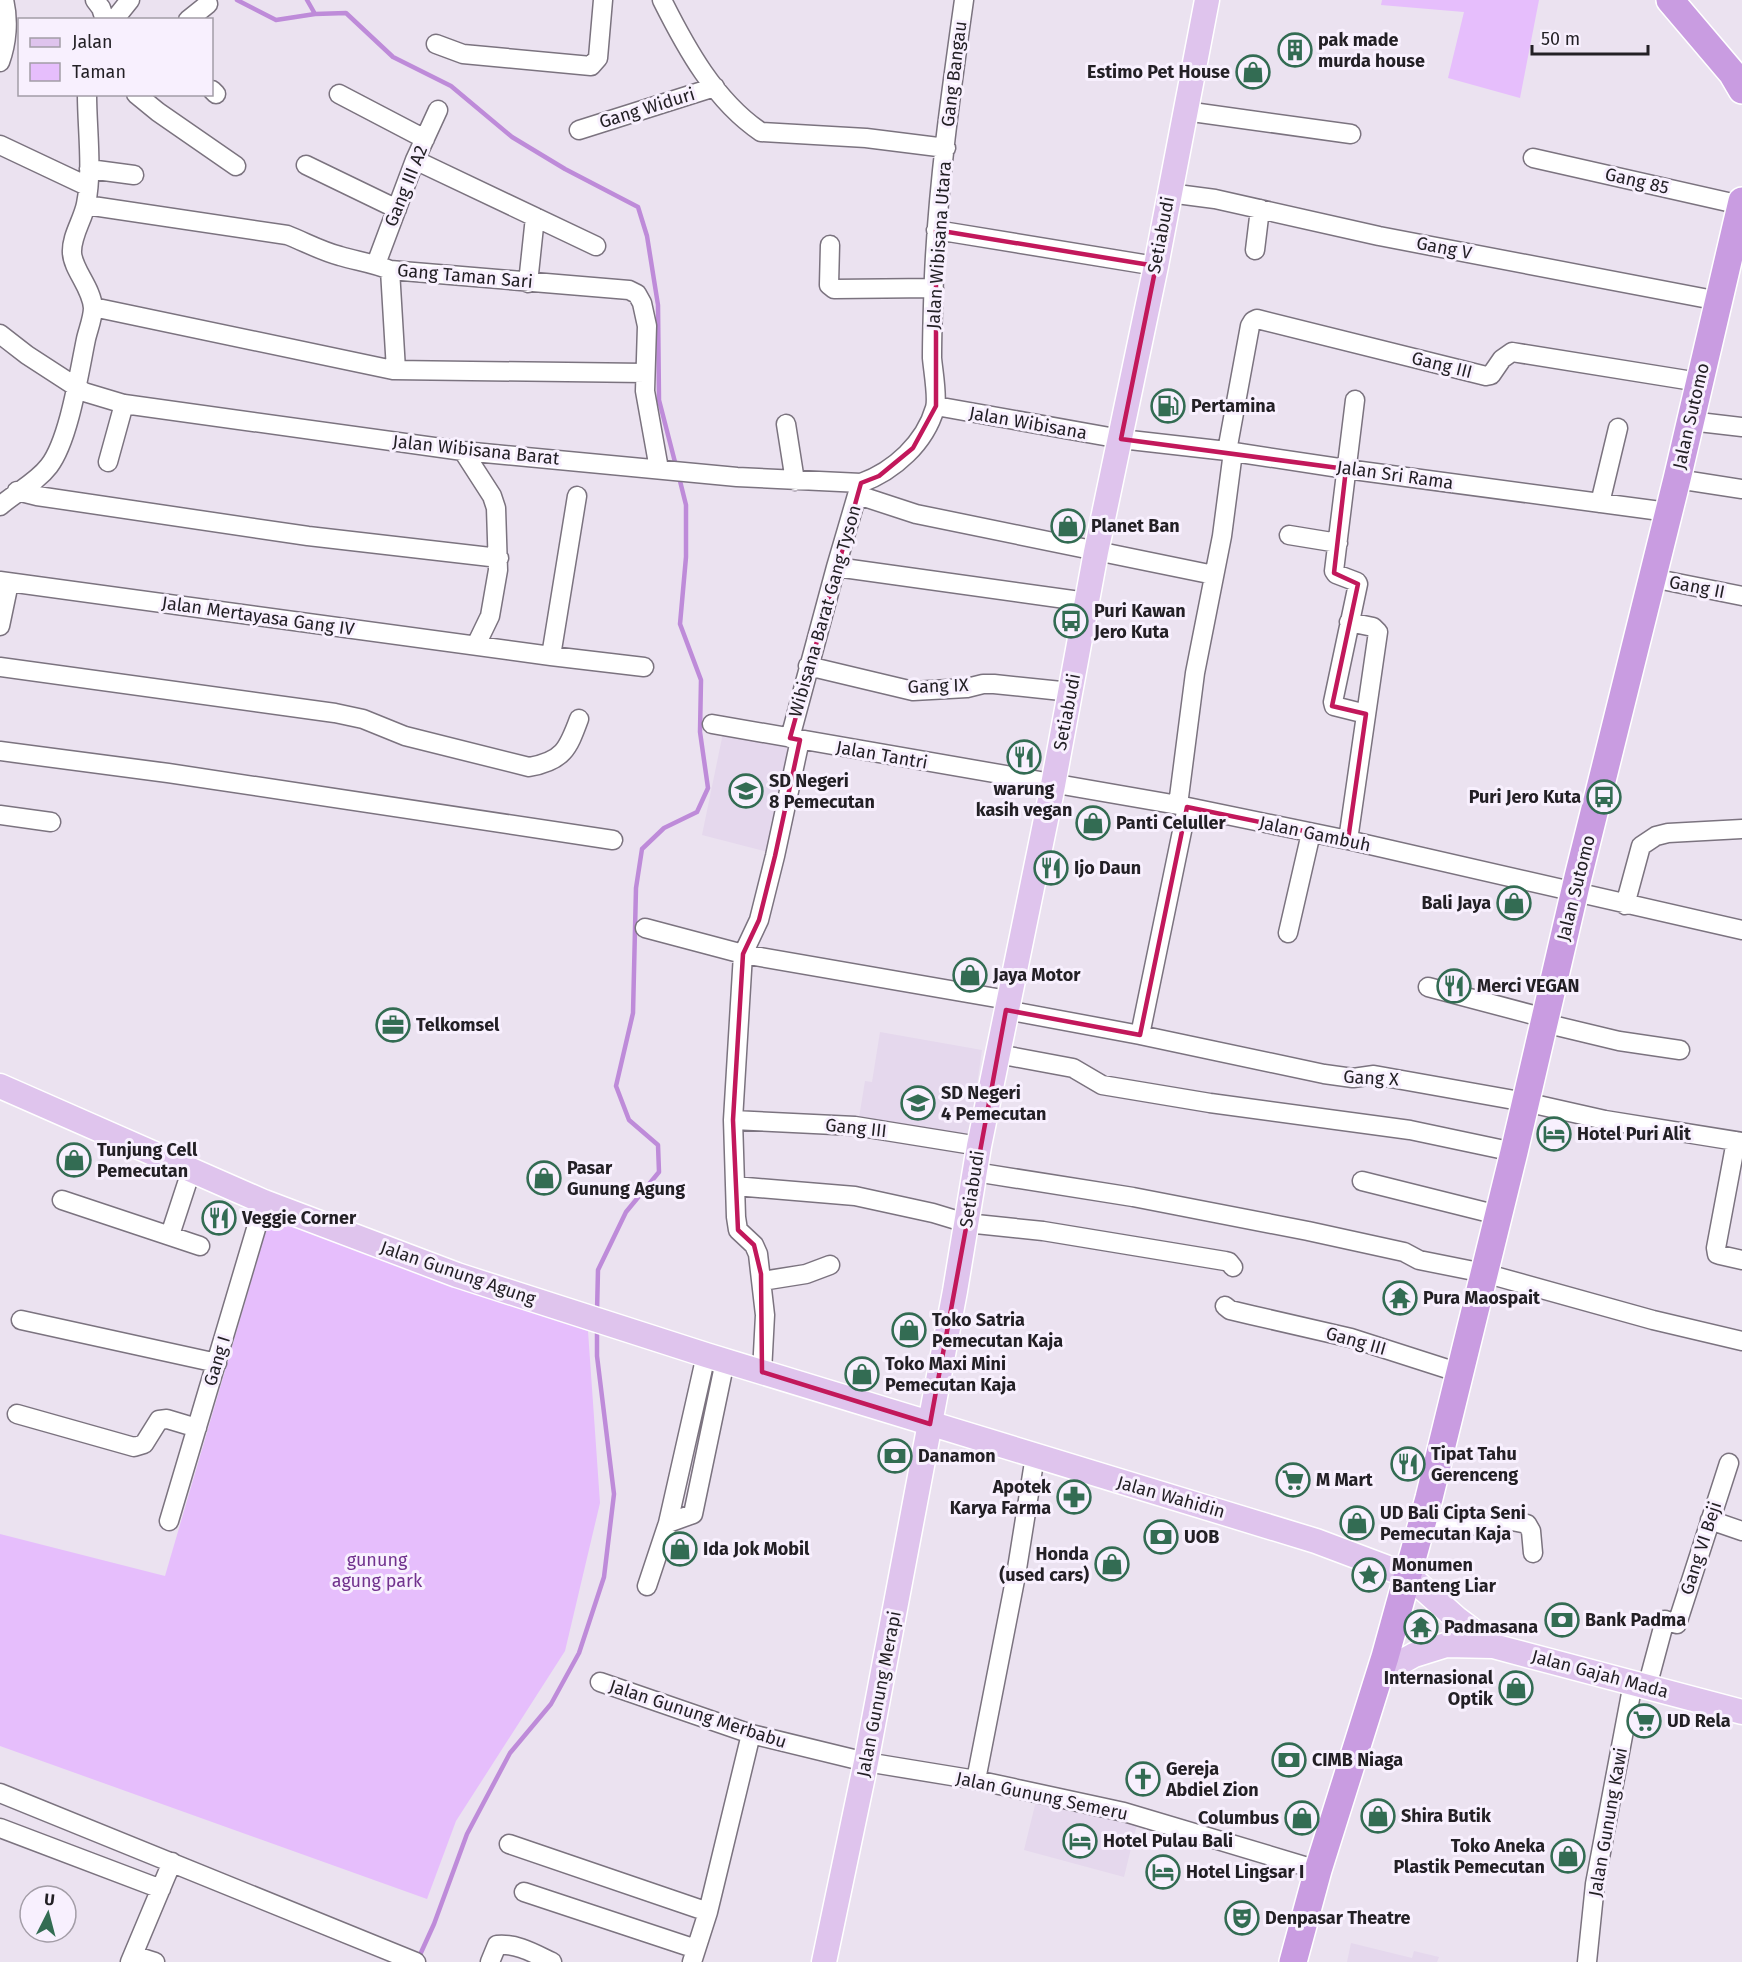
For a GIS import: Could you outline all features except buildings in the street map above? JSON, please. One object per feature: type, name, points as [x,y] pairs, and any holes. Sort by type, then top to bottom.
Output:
[{"type":"highway","points":[[1670,0],[1732,73],[1741,87]]},
{"type":"highway","name":"Jalan Sutomo","points":[[1293,1962],[1318,1870],[1409,1576],[1515,1152],[1574,892],[1677,479],[1742,203]]},
{"type":"main road","name":"Setiabudi","points":[[930,1425],[956,1292],[979,1146],[1053,785],[1096,552],[1156,266],[1207,0]]},
{"type":"main road","name":"Jalan Gunung Agung","points":[[0,1086],[264,1202],[456,1275],[930,1425]]},
{"type":"main road","name":"Jalan Wahidin","points":[[930,1425],[1265,1524],[1409,1576]]},
{"type":"main road","name":"Jalan Gunung Merapi","points":[[824,1962],[866,1762],[930,1425]]},
{"type":"main road","name":"Jalan Gajah Mada","points":[[1409,1576],[1456,1618],[1493,1646]]},
{"type":"main road","name":"Jalan Gajah Mada","points":[[1380,1674],[1414,1655],[1446,1645],[1493,1646],[1742,1712]]},
{"type":"street","points":[[4,0],[6,52]]},
{"type":"street","points":[[95,0],[104,18]]},
{"type":"street","points":[[116,18],[130,0]]},
{"type":"street","points":[[436,44],[463,54],[591,66],[598,58],[603,0]]},
{"type":"street","name":"Jalan Wibisana Utara","points":[[662,0],[683,42],[725,100],[761,132],[866,138],[946,148],[936,230],[932,357],[936,406]]},
{"type":"street","name":"Gang Bangau","points":[[946,148],[948,112],[964,0]]},
{"type":"street","points":[[190,18],[208,4]]},
{"type":"street","name":"Gang Widuri","points":[[579,130],[716,87]]},
{"type":"street","points":[[339,93],[425,139]]},
{"type":"street","points":[[0,506],[17,491],[36,480],[60,450],[93,307],[85,282],[71,254],[86,206],[87,96]]},
{"type":"street","points":[[138,96],[236,166]]},
{"type":"street","name":"Gang III A2","points":[[396,370],[382,267],[397,209],[415,160],[438,110]]},
{"type":"street","points":[[1185,111],[1351,134]]},
{"type":"street","points":[[0,145],[88,178],[134,175]]},
{"type":"street","name":"Gang 85","points":[[1533,158],[1742,203]]},
{"type":"street","points":[[415,160],[596,246]]},
{"type":"street","points":[[306,165],[397,209]]},
{"type":"street","name":"Gang V","points":[[1169,194],[1215,200],[1379,236],[1719,301]]},
{"type":"street","name":"Gang Taman Sari","points":[[86,206],[287,235],[318,249],[382,267],[528,283],[629,290],[637,294],[642,303],[647,326],[645,373],[648,408],[663,469]]},
{"type":"street","points":[[1255,250],[1260,209]]},
{"type":"street","points":[[528,283],[535,217]]},
{"type":"street","points":[[936,230],[1156,266]]},
{"type":"street","points":[[830,245],[829,285],[834,289],[934,288]]},
{"type":"street","points":[[93,307],[396,370],[645,373]]},
{"type":"street","name":"Gang III","points":[[1230,452],[1250,326],[1257,319],[1486,376],[1491,375],[1506,354],[1512,352],[1699,382]]},
{"type":"street","name":"Jalan Wibisana Barat","points":[[0,334],[27,355],[84,392],[124,404],[463,451],[795,481],[859,489],[896,464],[913,448],[926,430],[936,406]]},
{"type":"street","points":[[1355,400],[1335,572],[1358,584],[1333,702],[1334,706],[1366,714]]},
{"type":"street","points":[[108,462],[124,404]]},
{"type":"street","name":"Jalan Wibisana","points":[[936,406],[1121,439]]},
{"type":"street","points":[[1690,421],[1742,427]]},
{"type":"street","points":[[786,424],[795,481]]},
{"type":"street","points":[[1600,503],[1618,428]]},
{"type":"street","name":"Jalan Sri Rama","points":[[1121,439],[1668,512]]},
{"type":"street","points":[[463,451],[492,496],[496,508],[499,558],[490,616],[476,645]]},
{"type":"street","points":[[1140,1035],[1183,806],[1195,673],[1222,536],[1230,452]]},
{"type":"street","points":[[1677,479],[1742,489]]},
{"type":"street","points":[[859,489],[916,514],[1214,574]]},
{"type":"street","name":"Wibisana Barat Gang Tyson","points":[[743,954],[759,920],[775,856],[808,666],[859,489]]},
{"type":"street","points":[[17,491],[37,496],[308,536],[499,558]]},
{"type":"street","points":[[551,656],[578,496]]},
{"type":"street","points":[[1289,535],[1338,543]]},
{"type":"street","points":[[836,567],[959,586],[1087,602]]},
{"type":"street","name":"Gang II","points":[[1652,578],[1742,596]]},
{"type":"street","name":"Jalan Mertayasa Gang IV","points":[[0,626],[5,582],[644,667]]},
{"type":"street","points":[[1348,840],[1378,632],[1373,627],[1349,622]]},
{"type":"street","name":"Gang IX","points":[[808,666],[913,691],[994,684],[1071,692]]},
{"type":"street","points":[[0,667],[335,713],[363,719],[405,736],[529,766],[547,764],[561,754],[570,741],[579,718]]},
{"type":"street","name":"Jalan Tantri","points":[[712,724],[1053,785]]},
{"type":"street","points":[[0,751],[179,774],[613,840]]},
{"type":"street","name":"Jalan Gambuh","points":[[1053,785],[1183,806],[1348,840],[1742,930]]},
{"type":"street","points":[[0,815],[51,822]]},
{"type":"street","points":[[1625,905],[1641,846],[1656,836],[1668,832],[1742,829]]},
{"type":"street","points":[[1288,933],[1311,833]]},
{"type":"street","name":"Gang X","points":[[645,928],[743,954],[1007,1005],[1324,1074],[1353,1078],[1374,1075],[1526,1102],[1605,1120],[1739,1142]]},
{"type":"street","points":[[743,954],[733,1120],[735,1186],[738,1230],[754,1245],[758,1254],[762,1281],[765,1315],[762,1372]]},
{"type":"street","points":[[1428,987],[1619,1041],[1680,1050]]},
{"type":"street","points":[[998,1054],[1072,1068],[1102,1084],[1210,1103],[1410,1130],[1515,1152]]},
{"type":"street","name":"Gang III","points":[[733,1120],[855,1126],[979,1146]]},
{"type":"street","points":[[1739,1142],[1716,1248],[1720,1255],[1742,1260]]},
{"type":"street","points":[[170,1235],[191,1171]]},
{"type":"street","points":[[975,1172],[1123,1196],[1308,1231],[1404,1252],[1419,1260],[1484,1273],[1653,1320],[1742,1341]]},
{"type":"street","points":[[1362,1181],[1498,1215]]},
{"type":"street","points":[[735,1186],[855,1196],[933,1213],[966,1223],[1043,1231],[1138,1245],[1225,1261],[1233,1267]]},
{"type":"street","points":[[62,1200],[200,1246]]},
{"type":"street","name":"Gang I","points":[[169,1521],[264,1202]]},
{"type":"street","points":[[762,1281],[806,1275],[830,1265]]},
{"type":"street","name":"Gang III","points":[[1225,1306],[1230,1310],[1351,1338],[1460,1373]]},
{"type":"street","points":[[21,1320],[217,1363]]},
{"type":"street","points":[[647,1586],[668,1523],[693,1514],[716,1358]]},
{"type":"street","points":[[17,1414],[134,1447],[144,1444],[159,1420],[167,1419],[197,1428]]},
{"type":"street","points":[[976,1780],[1016,1575],[1035,1456]]},
{"type":"street","name":"Gang VI Beji","points":[[1640,1684],[1665,1620],[1677,1624],[1729,1463]]},
{"type":"street","points":[[1424,1516],[1478,1526],[1488,1526],[1507,1520],[1523,1522],[1531,1531],[1533,1553]]},
{"type":"street","points":[[1710,1520],[1742,1531]]},
{"type":"street","name":"Jalan Gunung Merbabu","points":[[600,1682],[752,1734],[866,1762]]},
{"type":"street","name":"Jalan Gunung Kawi","points":[[1587,1962],[1595,1884],[1640,1684]]},
{"type":"street","points":[[524,1892],[694,1955],[708,1912],[752,1734]]},
{"type":"street","name":"Jalan Gunung Semeru","points":[[866,1762],[976,1780],[1124,1812],[1318,1870]]},
{"type":"street","points":[[0,1793],[415,1961]]},
{"type":"street","points":[[0,1828],[161,1889]]},
{"type":"street","points":[[509,1844],[708,1912]]},
{"type":"street","points":[[155,1962],[131,1958],[172,1862]]},
{"type":"street","points":[[490,1962],[497,1945],[505,1944],[552,1962]]},
{"type":"highlighted area","points":[[936,230],[1156,266],[1121,439],[1346,469],[1334,573],[1358,584],[1332,706],[1366,714],[1348,840],[1187,807],[1140,1035],[1006,1010],[930,1424],[762,1372],[761,1274],[754,1245],[738,1230],[733,1120],[743,954],[759,920],[775,856],[800,740],[790,738],[861,483],[879,476],[913,448],[936,406]]},
{"type":"shaded area","name":"SD Negeri 8 Pemecutan","points":[[723,733],[792,747],[768,852],[702,835]]},
{"type":"shaded area","name":"SD Negeri 4 Pemecutan","points":[[880,1032],[982,1050],[969,1141],[858,1124],[865,1081],[872,1082]]},
{"type":"shaded area","name":"Hotel Pulau Bali","points":[[1037,1797],[1137,1824],[1124,1877],[1024,1850]]},
{"type":"shaded area","points":[[1351,1943],[1412,1958],[1414,1951],[1439,1957],[1437,1962],[1347,1962]]},
{"type":"green space","points":[[1382,0],[1539,0],[1520,98],[1448,78],[1464,12],[1381,5]]},
{"type":"green space","name":"gunung agung park","points":[[270,1217],[588,1331],[600,1503],[565,1651],[456,1821],[427,1899],[0,1746],[0,1534],[165,1576]]},
{"type":"waterway","points":[[237,0],[276,20],[315,14]]},
{"type":"waterway","points":[[307,0],[315,14],[346,13],[393,57],[451,86],[512,137],[565,169],[638,207],[647,236],[658,305],[659,400],[676,466]]},
{"type":"waterway","points":[[597,1312],[598,1270],[626,1212],[659,1172],[658,1145],[629,1120],[616,1086],[633,1013],[636,888],[642,849],[664,828],[697,812],[708,788],[700,732],[701,680],[680,624],[686,557],[686,505],[679,477]]},
{"type":"waterway","points":[[419,1957],[434,1924],[467,1834],[510,1753],[551,1704],[579,1653],[604,1577],[614,1494],[597,1356],[597,1329]]},
{"type":"place","name":"pak made murda house","points":[[1295,50]]},
{"type":"place","name":"Estimo Pet House","points":[[1253,72]]},
{"type":"place","name":"Pertamina","points":[[1168,406]]},
{"type":"place","name":"Planet Ban","points":[[1068,526]]},
{"type":"place","name":"Puri Kawan Jero Kuta","points":[[1071,621]]},
{"type":"place","name":"warung kasih vegan","points":[[1024,757]]},
{"type":"place","name":"SD Negeri 8 Pemecutan","points":[[746,791]]},
{"type":"place","name":"Puri Jero Kuta","points":[[1604,797]]},
{"type":"place","name":"Panti Celuller","points":[[1093,823]]},
{"type":"place","name":"Ijo Daun","points":[[1051,868]]},
{"type":"place","name":"Bali Jaya","points":[[1514,903]]},
{"type":"place","name":"Jaya Motor","points":[[970,975]]},
{"type":"place","name":"Merci VEGAN","points":[[1454,986]]},
{"type":"place","name":"Telkomsel","points":[[393,1025]]},
{"type":"place","name":"SD Negeri 4 Pemecutan","points":[[918,1103]]},
{"type":"place","name":"Hotel Puri Alit","points":[[1554,1134]]},
{"type":"place","name":"Tunjung Cell Pemecutan","points":[[74,1160]]},
{"type":"place","name":"Pasar Gunung Agung","points":[[544,1178]]},
{"type":"place","name":"Veggie Corner","points":[[219,1218]]},
{"type":"place","name":"Pura Maospait","points":[[1400,1298]]},
{"type":"place","name":"Toko Satria Pemecutan Kaja","points":[[909,1330]]},
{"type":"place","name":"Toko Maxi Mini Pemecutan Kaja","points":[[862,1374]]},
{"type":"place","name":"Danamon","points":[[895,1456]]},
{"type":"place","name":"Tipat Tahu Gerenceng","points":[[1408,1464]]},
{"type":"place","name":"M Mart","points":[[1293,1480]]},
{"type":"place","name":"Apotek Karya Farma","points":[[1074,1497]]},
{"type":"place","name":"UD Bali Cipta Seni Pemecutan Kaja","points":[[1357,1523]]},
{"type":"place","name":"UOB","points":[[1161,1537]]},
{"type":"place","name":"Ida Jok Mobil","points":[[680,1549]]},
{"type":"place","name":"Honda (used cars)","points":[[1112,1564]]},
{"type":"place","name":"Monumen Banteng Liar","points":[[1369,1575]]},
{"type":"place","name":"Bank Padma","points":[[1562,1620]]},
{"type":"place","name":"Padmasana","points":[[1421,1627]]},
{"type":"place","name":"Internasional Optik","points":[[1516,1688]]},
{"type":"place","name":"UD Rela","points":[[1644,1721]]},
{"type":"place","name":"CIMB Niaga","points":[[1289,1760]]},
{"type":"place","name":"Gereja Abdiel Zion","points":[[1143,1779]]},
{"type":"place","name":"Shira Butik","points":[[1378,1816]]},
{"type":"place","name":"Columbus","points":[[1302,1818]]},
{"type":"place","name":"Hotel Pulau Bali","points":[[1080,1841]]},
{"type":"place","name":"Toko Aneka Plastik Pemecutan","points":[[1568,1856]]},
{"type":"place","name":"Hotel Lingsar I","points":[[1163,1872]]},
{"type":"place","name":"Denpasar Theatre","points":[[1242,1918]]}]
